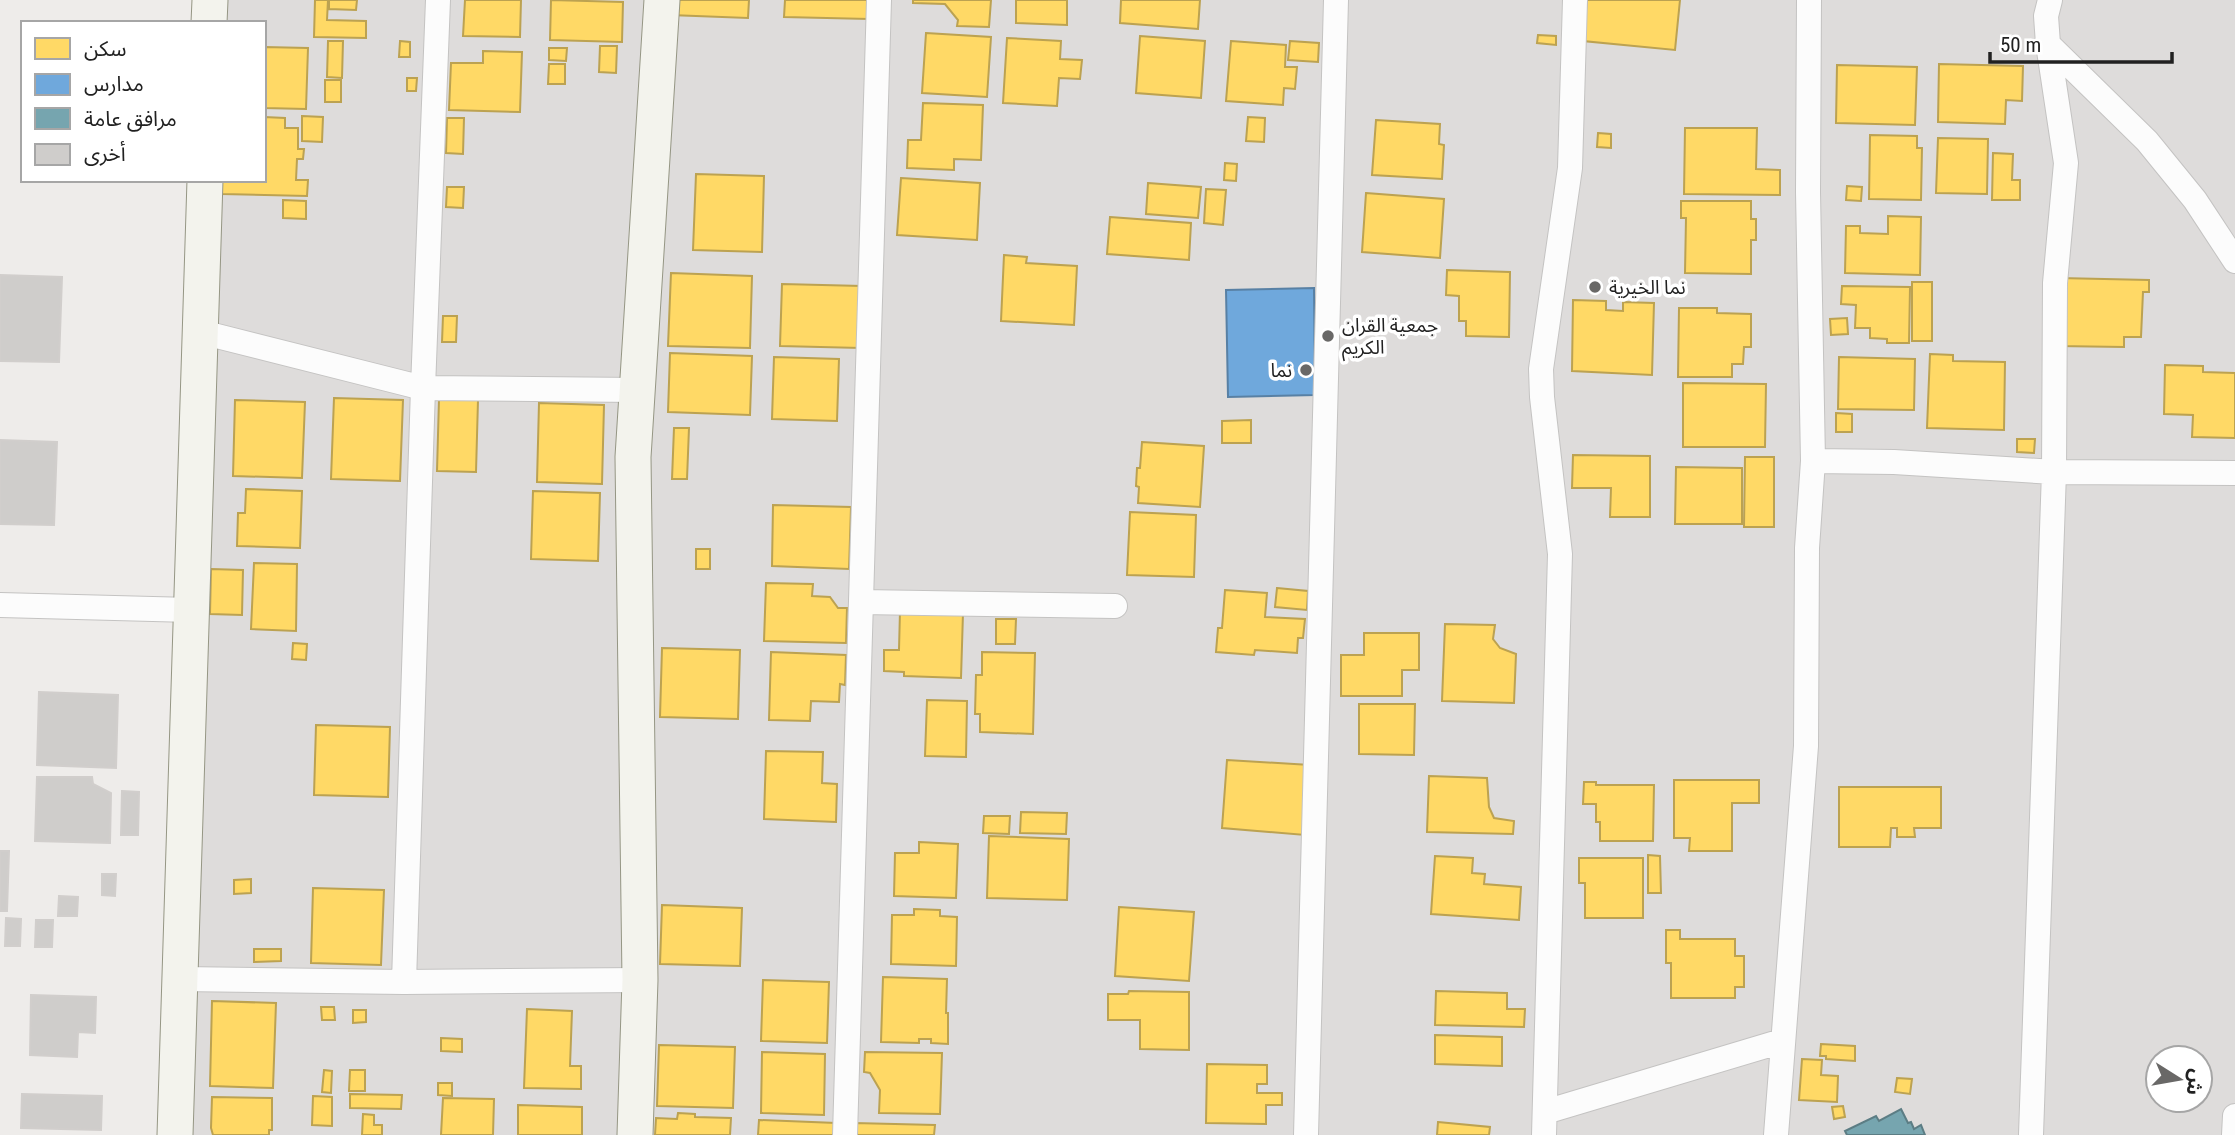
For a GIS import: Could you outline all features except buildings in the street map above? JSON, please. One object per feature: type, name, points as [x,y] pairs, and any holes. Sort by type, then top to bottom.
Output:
[{"type":"street","points":[[209,21],[210,0]]},
{"type":"street","points":[[404,982],[438,0]]},
{"type":"street","points":[[635,1135],[640,980],[633,457],[662,0]]},
{"type":"street","points":[[845,1135],[879,0]]},
{"type":"street","points":[[1306,1135],[1336,0]]},
{"type":"street","points":[[1575,0],[1570,168],[1541,369],[1560,554],[1545,1124],[1782,1041]]},
{"type":"street","points":[[1776,1135],[1806,746],[1807,548],[1813,461],[1808,192],[1809,0]]},
{"type":"street","points":[[2031,1135],[2054,472],[2056,283],[2066,163],[2048,44],[2046,16],[2050,0]]},
{"type":"street","points":[[2048,44],[2147,141],[2195,200],[2235,261]]},
{"type":"street","points":[[175,1135],[205,182]]},
{"type":"street","points":[[201,332],[423,388],[637,390]]},
{"type":"street","points":[[1813,461],[2054,472],[2235,473]]},
{"type":"street","points":[[861,602],[1115,606]]},
{"type":"street","points":[[0,605],[191,610]]},
{"type":"street","points":[[180,979],[404,982],[640,980]]},
{"type":"street","points":[[2234,1135],[2235,1116]]},
{"type":"shaded area","points":[[219,0],[2235,0],[2235,1135],[184,1135],[213,182],[266,182],[266,21],[218,21]]},
{"type":"place","name":"نما الخيرية","points":[[1595,287]]},
{"type":"place","name":"جمعية القران الكريم","points":[[1328,336]]},
{"type":"place","name":"نما","points":[[1306,370]]}]
